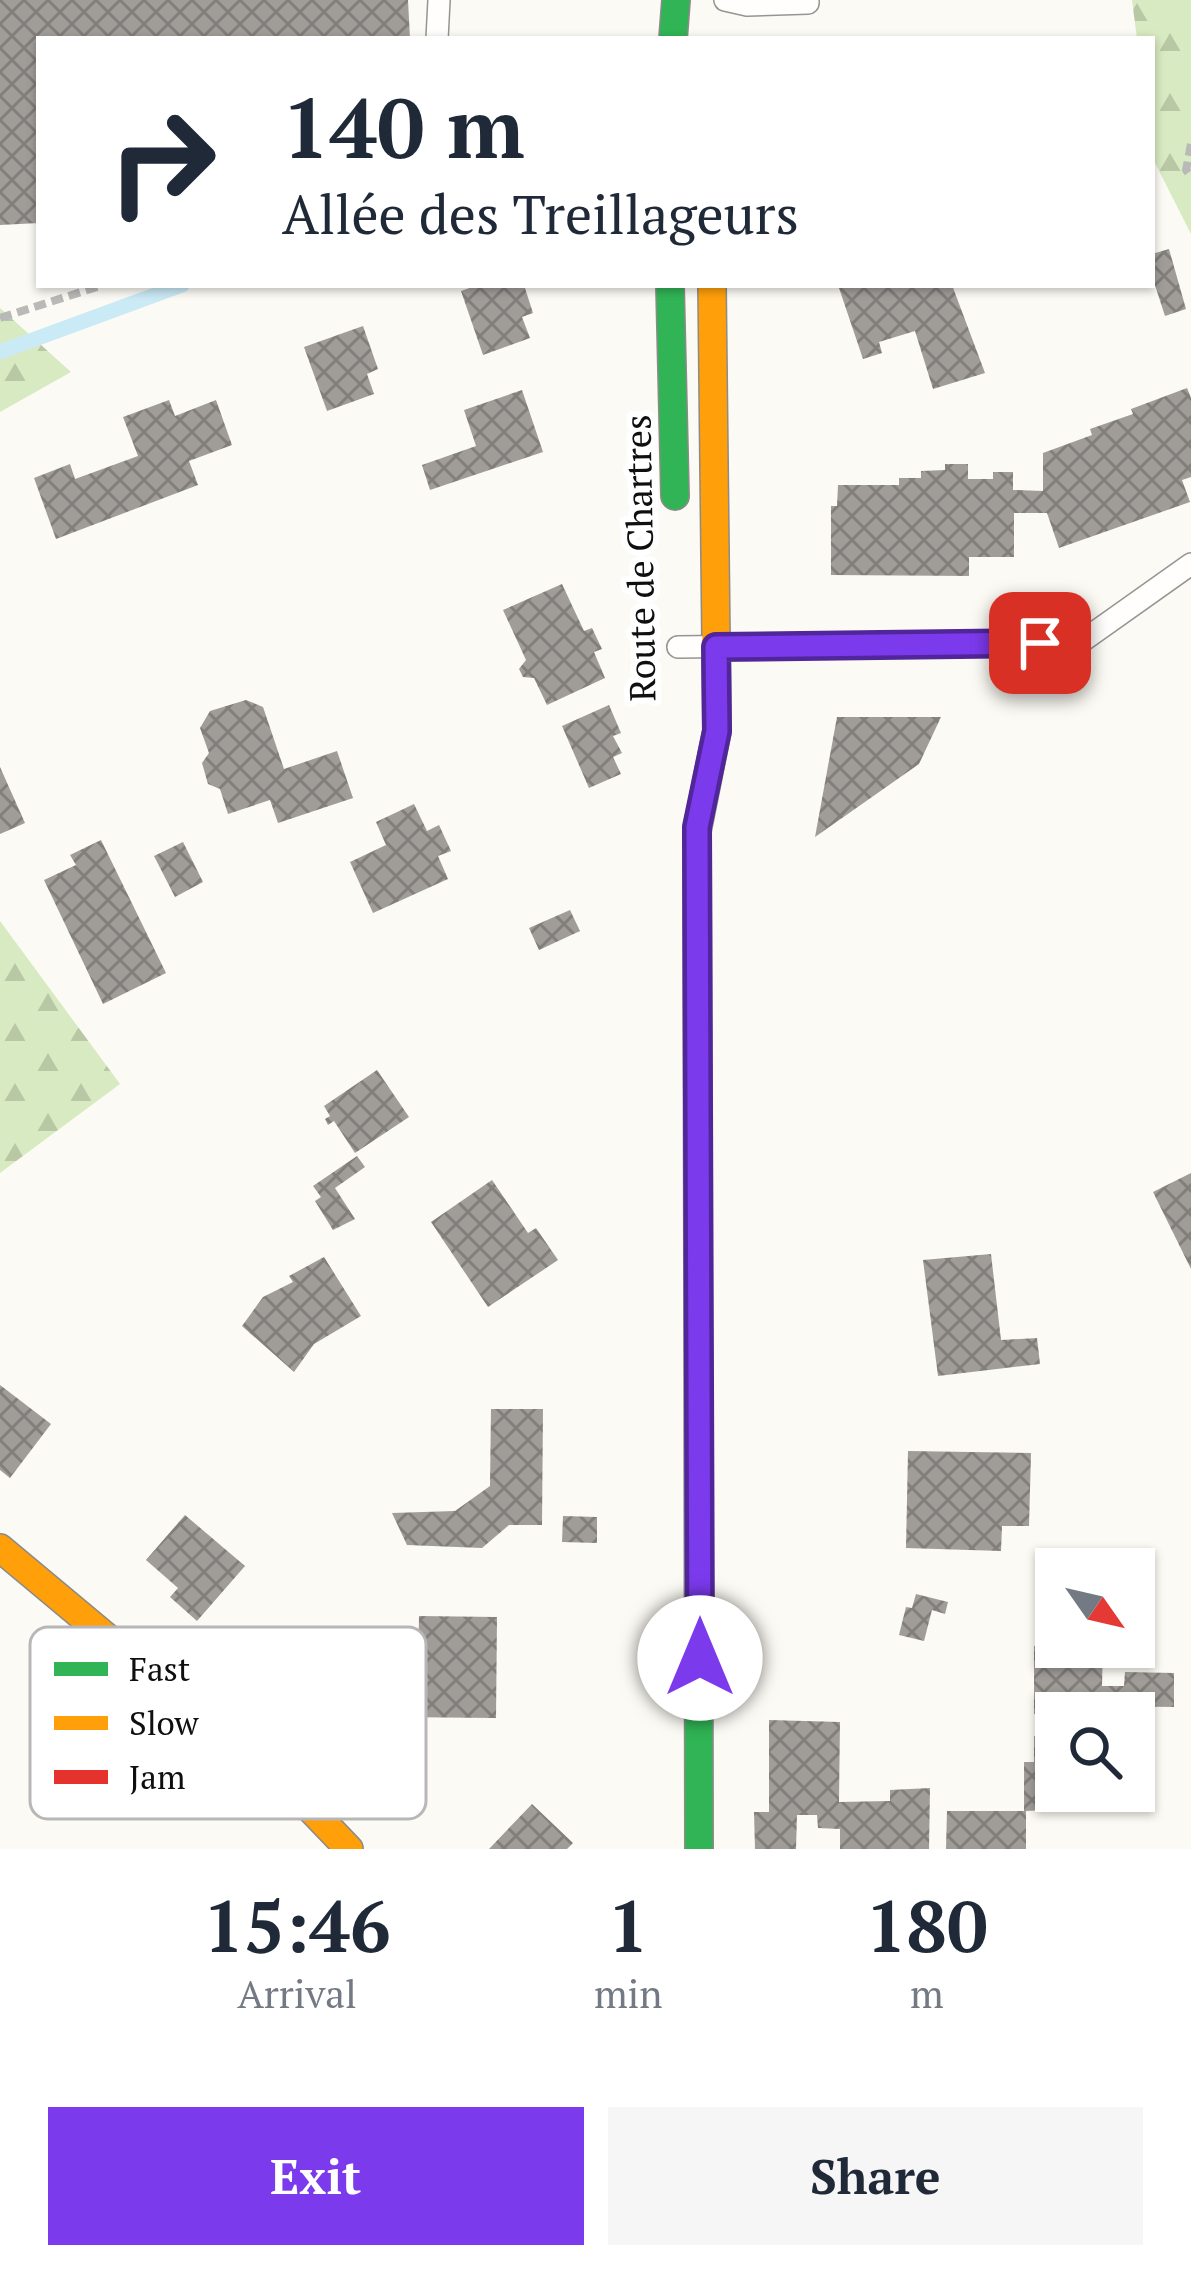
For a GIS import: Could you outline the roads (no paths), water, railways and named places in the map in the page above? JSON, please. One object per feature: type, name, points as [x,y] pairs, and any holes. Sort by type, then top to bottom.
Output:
[{"type":"main road","points":[[673,36],[676,0]]},
{"type":"main road","name":"Route de Chartres","points":[[670,288],[675,534]]},
{"type":"main road","name":"Route de Chartres","points":[[699,1849],[697,827],[717,731],[712,288]]},
{"type":"main road","name":"Route de Chartres","points":[[681,765],[681,788],[697,827]]},
{"type":"main road","points":[[0,1548],[95,1627]]},
{"type":"main road","points":[[320,1819],[349,1849]]},
{"type":"lane","points":[[437,36],[440,0]]},
{"type":"lane","points":[[716,6],[808,0]]},
{"type":"lane","points":[[678,648],[1081,642],[1191,564]]},
{"type":"waterway","points":[[0,352],[174,288]]}]
